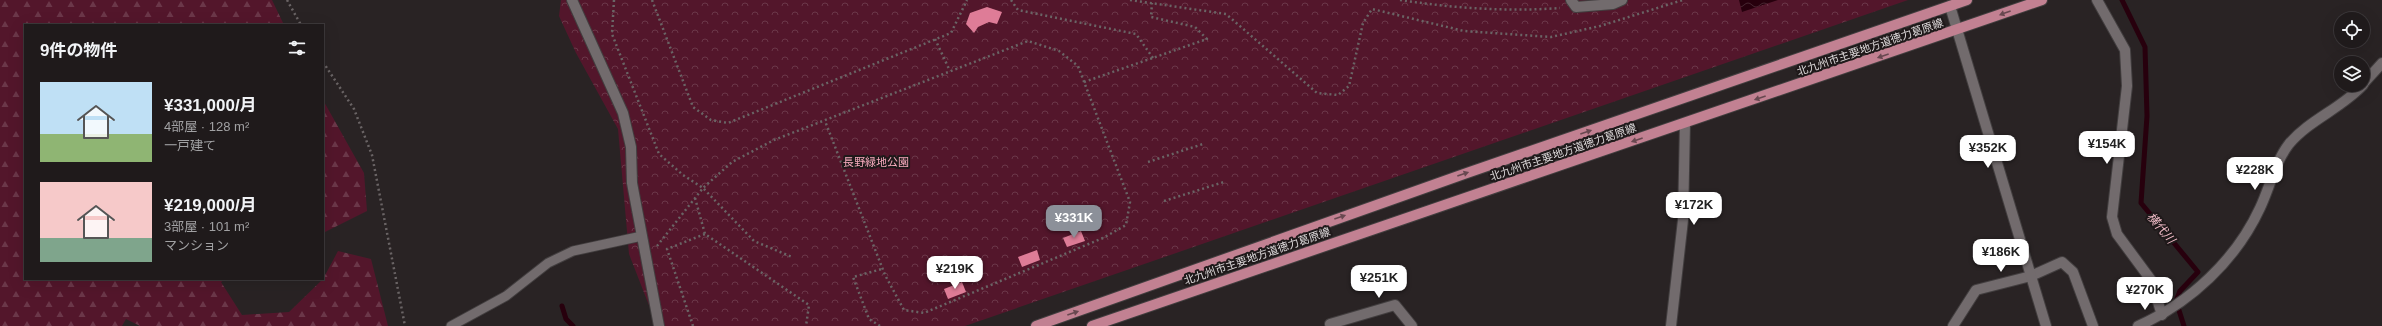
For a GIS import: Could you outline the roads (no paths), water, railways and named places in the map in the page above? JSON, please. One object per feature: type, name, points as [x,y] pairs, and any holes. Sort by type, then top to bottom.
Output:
[{"type":"main road","name":"北九州市主要地方道徳力葛原線","points":[[1036,326],[1949,3],[1967,0]]},
{"type":"main road","name":"北九州市主要地方道徳力葛原線","points":[[1092,326],[2042,0]]},
{"type":"street","points":[[572,0],[623,113],[631,147],[632,183],[658,326]]},
{"type":"street","points":[[1573,3],[1613,4],[1622,0]]},
{"type":"street","points":[[2096,0],[2125,50],[2127,86],[2112,217],[2117,234],[2151,280],[2162,315]]},
{"type":"street","points":[[1949,3],[2046,326]]},
{"type":"street","points":[[2370,77],[2382,63]]},
{"type":"street","points":[[2138,326],[2162,315],[2211,278],[2226,259],[2260,209],[2278,163],[2290,143],[2327,113],[2357,92]]},
{"type":"street","points":[[1671,326],[1683,220],[1685,123]]},
{"type":"street","points":[[1953,326],[1976,290],[2031,276],[2062,262],[2073,272],[2093,326]]},
{"type":"street","points":[[1330,324],[1395,305],[1412,326]]},
{"type":"lane","points":[[451,326],[506,296],[548,263],[573,251],[642,236]]},
{"type":"water","points":[[1739,0],[1778,0],[1742,12]]},
{"type":"waterway","name":"横代川","points":[[2122,0],[2145,47],[2147,116],[2141,203],[2198,272],[2180,291],[2176,301],[2184,326]]},
{"type":"waterway","points":[[562,306],[566,319],[573,326]]},
{"type":"park label","name":"長野緑地公園","points":[[876,162]]}]
